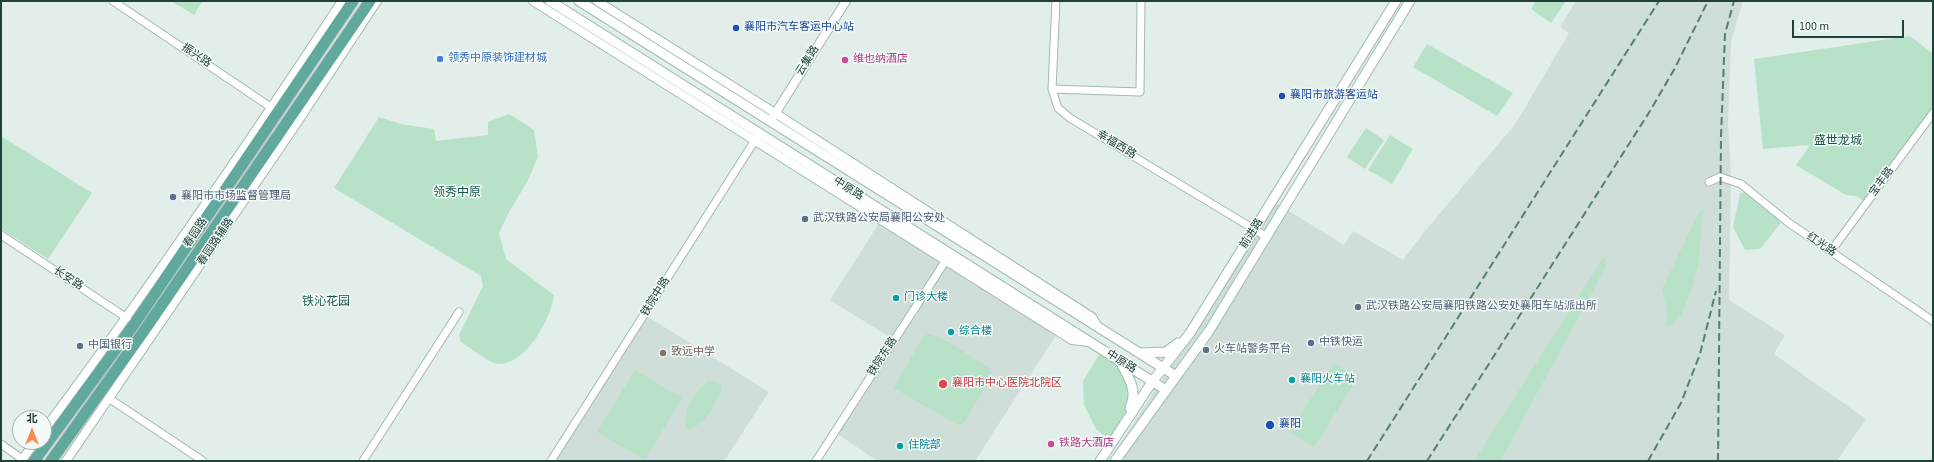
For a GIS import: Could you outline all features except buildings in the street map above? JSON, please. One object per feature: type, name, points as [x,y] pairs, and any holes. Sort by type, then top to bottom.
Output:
[{"type":"main road","name":"春园路","points":[[34,461],[275,110],[353,1]]},
{"type":"main road","name":"春园路","points":[[51,461],[106,395],[370,1]]},
{"type":"main road","name":"中原路","points":[[550,1],[760,133],[948,257],[1166,390]]},
{"type":"main road","name":"中原路","points":[[578,1],[772,117],[1098,328],[1176,376]]},
{"type":"main road","name":"前进路","points":[[1100,461],[1152,382],[1190,333],[1396,1]]},
{"type":"main road","name":"前进路","points":[[1115,461],[1209,331],[1410,1]]},
{"type":"main road","points":[[1139,353],[1166,352],[1190,333]]},
{"type":"main road","points":[[1120,362],[1132,382],[1134,400],[1120,430]]},
{"type":"street","name":"振兴路","points":[[113,1],[275,110]]},
{"type":"street","points":[[275,110],[342,1]]},
{"type":"street","name":"春园路辅路","points":[[66,461],[106,395],[297,124],[377,1]]},
{"type":"street","points":[[533,1],[754,142],[948,257]]},
{"type":"street","points":[[597,1],[772,117]]},
{"type":"street","name":"云集路","points":[[772,117],[846,1]]},
{"type":"street","name":"幸福西路","points":[[1056,1],[1052,89],[1058,108],[1070,118],[1267,237]]},
{"type":"street","points":[[1052,89],[1140,92],[1141,1]]},
{"type":"street","name":"宝丰路","points":[[1831,251],[1933,113]]},
{"type":"street","name":"铁院中路","points":[[551,461],[760,133]]},
{"type":"street","name":"红光路","points":[[1709,182],[1720,177],[1741,184],[1789,223],[1933,321]]},
{"type":"street","name":"长安路","points":[[1,235],[131,320]]},
{"type":"street","name":"铁院东路","points":[[816,461],[948,257]]},
{"type":"street","points":[[363,461],[459,312]]},
{"type":"street","points":[[52,420],[131,320]]},
{"type":"street","points":[[106,395],[203,461]]},
{"type":"street","points":[[1,444],[22,460],[29,450]]},
{"type":"shaded area","points":[[1576,1],[1743,1],[1731,41],[1728,123],[1731,175],[1729,300],[1785,335],[1774,354],[1866,419],[1837,461],[1115,461],[1111,458],[1276,203],[1344,245],[1353,231],[1403,260],[1421,236],[1516,123],[1569,33],[1560,27]]},
{"type":"shaded area","name":"襄阳市中心医院北院区","points":[[879,223],[1056,335],[975,461],[877,461],[832,430],[891,338],[830,300]]},
{"type":"shaded area","name":"致远中学","points":[[645,315],[769,392],[724,461],[551,461]]},
{"type":"green space","points":[[171,1],[202,1],[194,15]]},
{"type":"green space","points":[[1536,1],[1566,1],[1551,23],[1531,9]]},
{"type":"green space","points":[[1910,36],[1933,54],[1933,113],[1867,203],[1856,196],[1846,195],[1796,165],[1810,145],[1763,149],[1754,59]]},
{"type":"green space","points":[[1427,44],[1513,93],[1497,116],[1413,67]]},
{"type":"green space","points":[[509,114],[534,130],[538,157],[527,182],[508,214],[499,233],[506,259],[554,295],[548,316],[542,328],[527,349],[518,357],[508,362],[498,364],[485,358],[461,342],[459,335],[483,286],[481,276],[334,188],[379,117],[401,124],[434,129],[436,141],[488,135],[488,122]]},
{"type":"green space","points":[[1366,128],[1384,140],[1365,169],[1347,157]]},
{"type":"green space","points":[[1390,135],[1413,149],[1392,184],[1368,170]]},
{"type":"green space","points":[[1,136],[92,193],[48,259],[1,229]]},
{"type":"green space","points":[[1745,192],[1780,218],[1780,224],[1760,249],[1745,250],[1733,227],[1740,193]]},
{"type":"green space","points":[[1703,210],[1699,260],[1693,285],[1681,315],[1670,327],[1665,325],[1668,313],[1662,289],[1699,212]]},
{"type":"green space","points":[[1603,258],[1606,258],[1606,267],[1500,461],[1474,461]]},
{"type":"green space","points":[[928,334],[951,344],[989,368],[991,378],[965,421],[960,425],[894,388],[922,338]]},
{"type":"green space","points":[[1102,350],[1120,362],[1134,400],[1112,442],[1096,429],[1084,405],[1083,381]]},
{"type":"green space","points":[[1334,363],[1357,379],[1314,447],[1289,432]]},
{"type":"green space","points":[[635,370],[682,398],[645,460],[597,432]]},
{"type":"green space","points":[[709,380],[720,383],[722,387],[713,407],[705,419],[687,430],[686,415],[690,402]]},
{"type":"railway","points":[[1367,461],[1659,1]]},
{"type":"railway","points":[[1427,461],[1650,111],[1675,68],[1708,1]]},
{"type":"railway","points":[[1718,461],[1721,136],[1725,34],[1734,1]]},
{"type":"railway","points":[[1648,461],[1681,403],[1700,354],[1716,291]]},
{"type":"place","name":"襄阳市汽车客运中心站","points":[[736,28]]},
{"type":"place","name":"领秀中原装饰建材城","points":[[440,59]]},
{"type":"place","name":"维也纳酒店","points":[[845,60]]},
{"type":"place","name":"襄阳市旅游客运站","points":[[1282,96]]},
{"type":"place","name":"襄阳市市场监督管理局","points":[[173,197]]},
{"type":"place","name":"武汉铁路公安局襄阳公安处","points":[[805,219]]},
{"type":"place","name":"门诊大楼","points":[[896,298]]},
{"type":"place","name":"武汉铁路公安局襄阳铁路公安处襄阳车站派出所","points":[[1358,307]]},
{"type":"place","name":"综合楼","points":[[951,332]]},
{"type":"place","name":"中铁快运","points":[[1311,343]]},
{"type":"place","name":"中国银行","points":[[80,346]]},
{"type":"place","name":"火车站警务平台","points":[[1206,350]]},
{"type":"place","name":"致远中学","points":[[663,353]]},
{"type":"place","name":"襄阳火车站","points":[[1292,380]]},
{"type":"place","name":"襄阳市中心医院北院区","points":[[943,384]]},
{"type":"place","name":"襄阳","points":[[1270,425]]},
{"type":"place","name":"铁路大酒店","points":[[1051,444]]},
{"type":"place","name":"住院部","points":[[900,446]]},
{"type":"district","name":"盛世龙城","points":[[1838,141]]},
{"type":"district","name":"领秀中原","points":[[457,193]]},
{"type":"district","name":"铁沁花园","points":[[326,302]]}]
